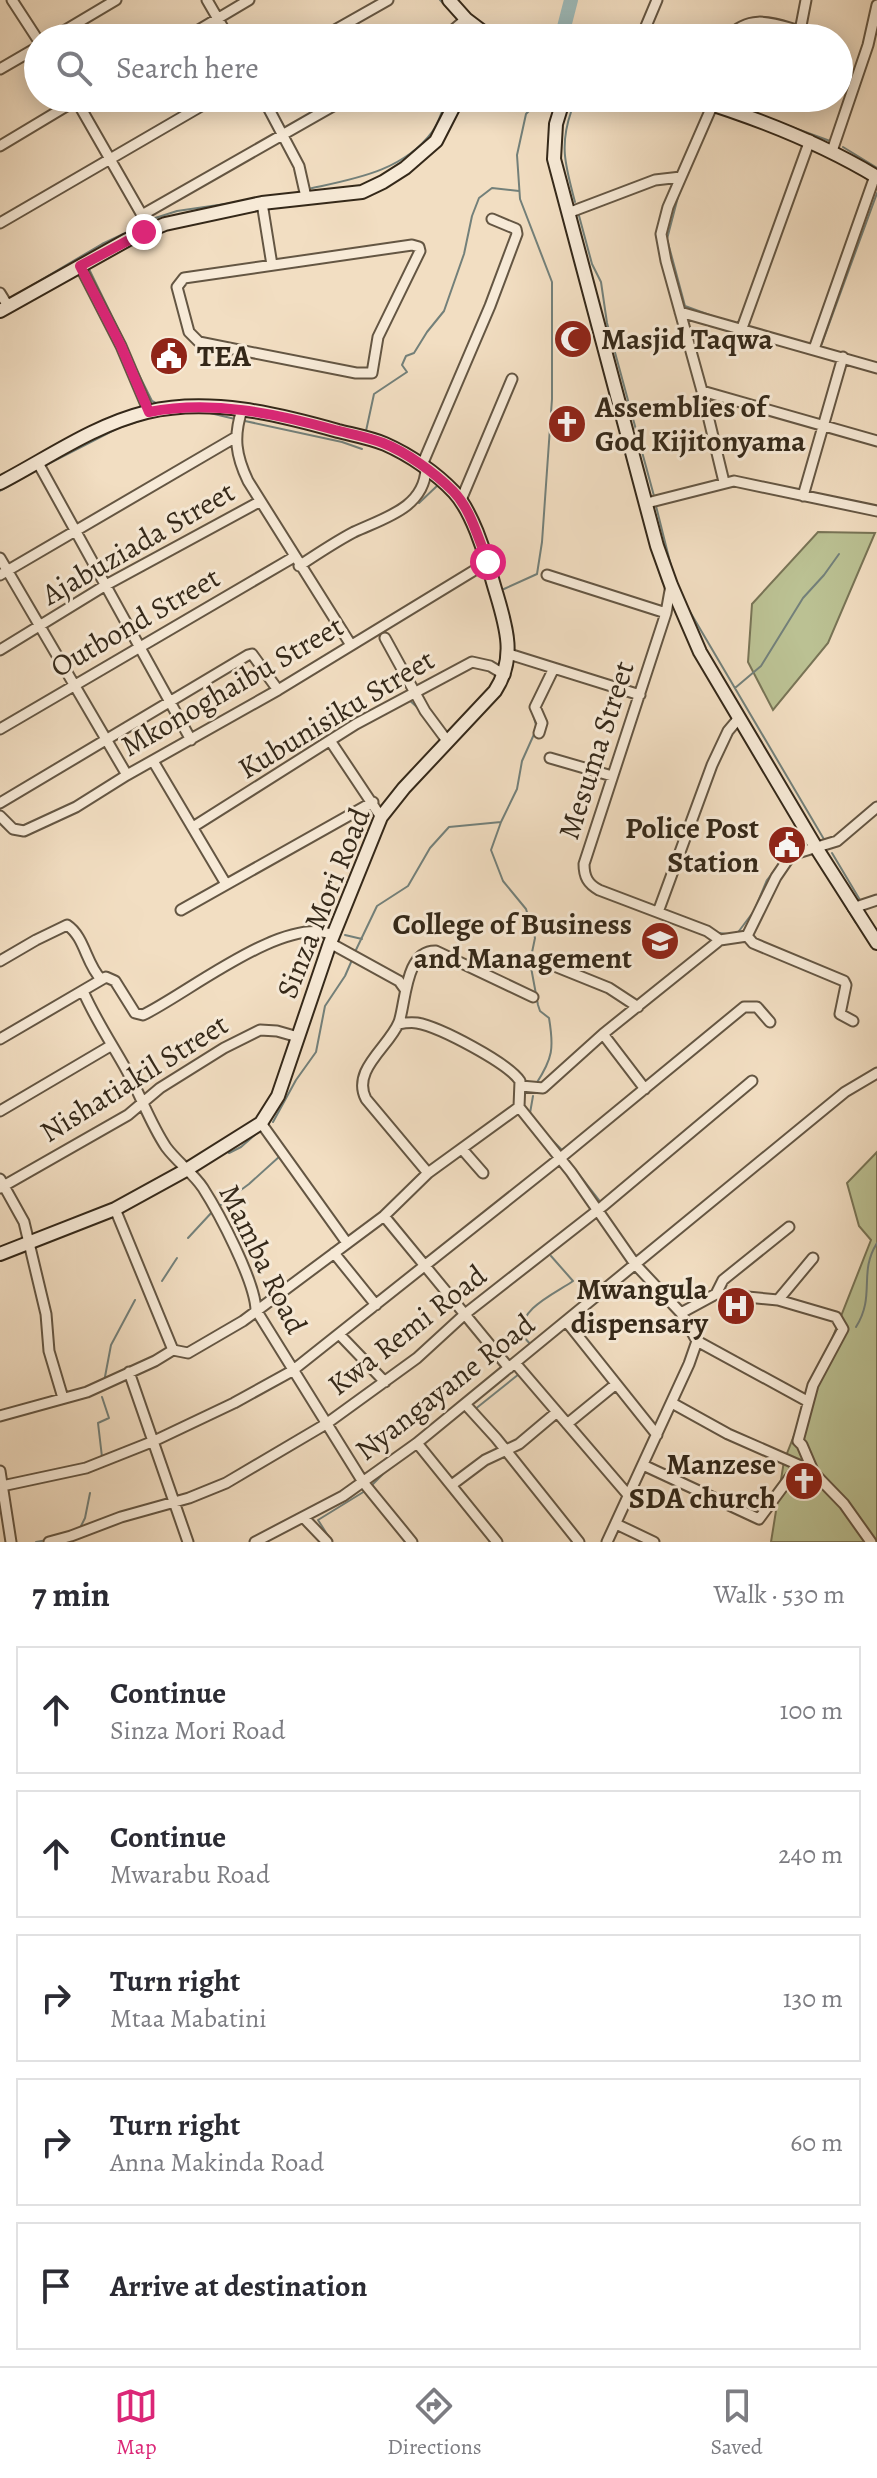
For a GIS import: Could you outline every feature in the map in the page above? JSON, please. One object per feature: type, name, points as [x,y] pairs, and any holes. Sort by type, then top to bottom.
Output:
[{"type":"street","points":[[12,0],[28,24]]},
{"type":"street","points":[[76,24],[116,0]]},
{"type":"street","points":[[207,0],[221,24]]},
{"type":"street","points":[[208,24],[249,0]]},
{"type":"street","points":[[346,24],[388,0]]},
{"type":"street","points":[[449,0],[472,24]]},
{"type":"street","points":[[647,24],[657,0]]},
{"type":"street","points":[[801,24],[806,0]]},
{"type":"street","points":[[853,96],[872,47],[877,5]]},
{"type":"street","points":[[460,24],[466,19]]},
{"type":"street","points":[[749,24],[754,21],[774,24]]},
{"type":"street","points":[[0,69],[24,55]]},
{"type":"street","points":[[0,146],[56,112]]},
{"type":"street","points":[[84,112],[142,215],[144,232]]},
{"type":"street","points":[[0,223],[190,112]]},
{"type":"street","points":[[271,112],[299,166],[306,197]]},
{"type":"street","points":[[142,215],[322,112]]},
{"type":"street","points":[[0,293],[4,309],[144,232],[165,224],[262,203],[362,192],[405,168],[436,141],[451,112]]},
{"type":"street","points":[[560,112],[554,159],[657,546],[671,585],[700,652],[817,849],[877,943]]},
{"type":"street","points":[[699,112],[661,234],[724,482]]},
{"type":"street","points":[[734,112],[810,140],[876,177],[814,349]]},
{"type":"street","points":[[832,151],[847,112]]},
{"type":"street","points":[[742,328],[810,140]]},
{"type":"street","points":[[568,213],[655,180],[681,177]]},
{"type":"street","points":[[262,203],[272,265]]},
{"type":"street","name":"Outbond Street","points":[[0,729],[138,647],[403,509],[416,497],[425,482],[424,467],[517,234],[516,229],[492,219]]},
{"type":"street","points":[[412,245],[419,247],[420,251],[378,337],[375,371],[366,375],[199,342],[191,336],[177,287],[182,279],[272,265],[412,245]]},
{"type":"street","points":[[80,266],[121,346],[149,412]]},
{"type":"street","points":[[680,312],[877,368]]},
{"type":"street","points":[[803,496],[843,357]]},
{"type":"street","points":[[461,500],[512,379]]},
{"type":"street","points":[[702,391],[877,441]]},
{"type":"street","name":"Sinza Mori Road","points":[[0,483],[69,444],[149,412],[193,406],[299,419],[383,443],[424,467],[461,500],[488,562],[509,654],[505,675],[495,691],[404,788],[381,817],[331,939],[278,1096],[261,1123],[186,1170],[115,1209],[0,1254]]},
{"type":"street","points":[[242,410],[236,437],[240,463],[259,502],[351,645]]},
{"type":"street","points":[[4,573],[236,437]]},
{"type":"street","points":[[38,463],[191,740]]},
{"type":"street","points":[[647,503],[724,482],[746,482],[877,511]]},
{"type":"street","name":"Ajabuziada Street","points":[[0,650],[106,585],[259,502]]},
{"type":"street","points":[[0,558],[4,573],[127,775]]},
{"type":"street","name":"Mkonoghaibu Street","points":[[0,816],[13,829],[24,831],[76,807],[278,690],[488,562]]},
{"type":"street","points":[[547,575],[666,613]]},
{"type":"street","name":"Mesuma Street","points":[[671,585],[666,613],[584,864],[584,872],[586,880],[599,890],[707,931],[720,940]]},
{"type":"street","points":[[385,638],[413,692],[448,742]]},
{"type":"street","points":[[0,803],[248,655],[252,654],[257,659],[278,690]]},
{"type":"street","points":[[509,654],[640,695]]},
{"type":"street","name":"Kubunisiku Street","points":[[193,827],[356,724],[472,662],[490,666],[505,675]]},
{"type":"street","points":[[539,733],[542,723],[535,707],[554,668]]},
{"type":"street","points":[[658,912],[712,765],[728,731],[739,718]]},
{"type":"street","points":[[331,742],[381,817]]},
{"type":"street","points":[[550,758],[612,776]]},
{"type":"street","points":[[153,761],[226,884]]},
{"type":"street","points":[[181,910],[373,802]]},
{"type":"street","points":[[747,936],[776,877],[791,855],[837,841],[877,807]]},
{"type":"street","points":[[853,908],[877,900]]},
{"type":"street","points":[[0,961],[67,925],[74,930],[101,979]]},
{"type":"street","points":[[0,1039],[101,979],[113,979],[133,1011],[143,1015],[274,941],[318,930],[399,981],[404,988]]},
{"type":"street","points":[[521,1086],[543,1088],[603,1034],[720,940],[747,936]]},
{"type":"street","points":[[747,936],[753,943],[844,981],[840,1014],[853,1021]]},
{"type":"street","points":[[428,1173],[366,1099],[361,1086],[364,1074],[398,1024],[404,988],[419,958],[431,951],[533,997]]},
{"type":"street","points":[[547,963],[609,988],[638,1007]]},
{"type":"street","name":"Mamba Road","points":[[83,991],[95,1019],[166,1147],[201,1185],[220,1219],[245,1271],[256,1310],[292,1371],[363,1482],[412,1542]]},
{"type":"street","points":[[2,1486],[86,1468],[223,1409],[292,1371],[744,1007],[759,1008],[770,1022]]},
{"type":"street","points":[[398,1024],[415,1023],[430,1027],[499,1061],[518,1077],[521,1086],[519,1107],[560,1158],[635,1264],[681,1313],[697,1341],[807,1401]]},
{"type":"street","name":"Nishatiakil Street","points":[[1,1184],[128,1115],[160,1088],[224,1048],[260,1030],[298,1037]]},
{"type":"street","points":[[603,1034],[645,1089]]},
{"type":"street","points":[[0,1111],[112,1045]]},
{"type":"street","name":"Nyangayane Road","points":[[255,1542],[304,1518],[363,1482],[417,1443],[845,1092],[877,1073]]},
{"type":"street","name":"Kwa Remi Road","points":[[49,1542],[199,1494],[240,1476],[326,1424],[417,1358],[465,1314],[597,1210],[752,1081]]},
{"type":"street","points":[[115,1209],[173,1350],[188,1353],[243,1321],[384,1216],[428,1173],[519,1107]]},
{"type":"street","points":[[261,1123],[347,1243]]},
{"type":"street","points":[[462,1149],[483,1173]]},
{"type":"street","points":[[1,1184],[24,1222],[46,1314],[49,1351],[63,1398]]},
{"type":"street","points":[[384,1216],[465,1314],[557,1412],[629,1496]]},
{"type":"street","points":[[716,1294],[723,1280],[789,1227]]},
{"type":"street","points":[[334,1253],[376,1305]]},
{"type":"street","points":[[778,1300],[813,1258]]},
{"type":"street","points":[[681,1313],[716,1294],[778,1300],[836,1317],[842,1327],[807,1401],[798,1441],[814,1473]]},
{"type":"street","points":[[566,1321],[657,1435]]},
{"type":"street","points":[[339,1334],[385,1382]]},
{"type":"street","points":[[607,1542],[672,1403],[697,1341]]},
{"type":"street","points":[[0,1416],[87,1392],[173,1350]]},
{"type":"street","points":[[129,1372],[188,1542]]},
{"type":"street","points":[[567,1424],[616,1384]]},
{"type":"street","points":[[672,1403],[728,1434],[814,1473],[844,1504],[871,1542]]},
{"type":"street","points":[[466,1405],[579,1542]]},
{"type":"street","points":[[453,1484],[485,1460],[519,1444],[557,1412]]},
{"type":"street","points":[[417,1443],[497,1542]]},
{"type":"street","points":[[643,1465],[759,1519],[799,1465]]},
{"type":"street","points":[[0,1471],[11,1542]]},
{"type":"street","points":[[304,1518],[327,1542]]},
{"type":"street","points":[[616,1524],[654,1542]]},
{"type":"green space","points":[[818,532],[875,533],[828,643],[773,710],[748,662],[752,604]]},
{"type":"green space","points":[[877,1152],[877,1542],[771,1542],[784,1461],[871,1240],[859,1226],[847,1183]]},
{"type":"waterway","points":[[440,0],[450,10]]},
{"type":"waterway","points":[[565,24],[571,0]]},
{"type":"waterway","points":[[467,12],[483,24]]},
{"type":"waterway","points":[[308,189],[342,182],[391,165],[420,146],[432,132],[442,112]]},
{"type":"waterway","points":[[504,589],[537,574],[552,399],[552,282],[520,199],[517,155],[528,112]]},
{"type":"waterway","points":[[571,112],[565,147],[575,202]]},
{"type":"waterway","points":[[751,112],[830,141]]},
{"type":"waterway","points":[[843,147],[877,168]]},
{"type":"waterway","points":[[366,431],[374,394],[407,372],[402,365],[406,356],[414,353],[444,311],[479,198],[492,188],[519,191]]},
{"type":"waterway","points":[[679,193],[667,239],[685,306],[726,321]]},
{"type":"waterway","points":[[818,349],[877,193]]},
{"type":"waterway","points":[[149,220],[177,211],[239,202]]},
{"type":"waterway","points":[[578,212],[592,264],[601,282],[607,323],[654,496]]},
{"type":"waterway","points":[[14,296],[102,244],[136,228]]},
{"type":"waterway","points":[[89,269],[123,339]]},
{"type":"waterway","points":[[114,342],[120,355]]},
{"type":"waterway","points":[[135,367],[152,401],[158,404]]},
{"type":"waterway","points":[[210,413],[235,419]]},
{"type":"waterway","points":[[46,465],[118,428],[145,419]]},
{"type":"waterway","points":[[245,421],[362,449]]},
{"type":"waterway","points":[[0,491],[35,471]]},
{"type":"waterway","points":[[419,503],[438,485],[453,500]]},
{"type":"waterway","points":[[656,506],[671,566]]},
{"type":"waterway","points":[[652,550],[663,583]]},
{"type":"waterway","points":[[735,688],[761,666],[803,598],[839,554]]},
{"type":"waterway","points":[[686,605],[825,841]]},
{"type":"waterway","points":[[408,699],[418,708]]},
{"type":"waterway","points":[[354,954],[377,906],[408,886],[430,848],[449,827],[501,822],[517,789],[522,761],[535,732],[532,711]]},
{"type":"waterway","points":[[751,750],[781,799]]},
{"type":"waterway","points":[[501,822],[491,850],[503,881],[526,909],[535,938],[530,962],[538,1005],[549,1018],[551,1028],[549,1060],[536,1084]]},
{"type":"waterway","points":[[797,848],[808,841]]},
{"type":"waterway","points":[[832,853],[860,900]]},
{"type":"waterway","points":[[719,933],[736,935],[754,911],[767,880],[778,866]]},
{"type":"waterway","points":[[834,887],[856,923]]},
{"type":"waterway","points":[[319,928],[329,929]]},
{"type":"waterway","points":[[345,935],[362,939]]},
{"type":"waterway","points":[[273,1122],[316,1052],[325,1006],[352,960]]},
{"type":"waterway","points":[[533,1096],[530,1113],[535,1120]]},
{"type":"waterway","points":[[229,1153],[257,1133]]},
{"type":"waterway","points":[[546,1134],[562,1150]]},
{"type":"waterway","points":[[218,1207],[280,1156]]},
{"type":"waterway","points":[[567,1159],[599,1200],[598,1205]]},
{"type":"waterway","points":[[188,1238],[213,1211]]},
{"type":"waterway","points":[[856,1327],[865,1305],[869,1264],[877,1243]]},
{"type":"waterway","points":[[532,1346],[522,1335],[525,1317],[539,1303],[573,1281],[551,1256]]},
{"type":"waterway","points":[[162,1281],[177,1258]]},
{"type":"waterway","points":[[104,1382],[111,1345],[135,1300]]},
{"type":"waterway","points":[[821,1360],[830,1345]]},
{"type":"waterway","points":[[474,1410],[519,1374]]},
{"type":"waterway","points":[[102,1397],[109,1418],[98,1423],[102,1457]]},
{"type":"waterway","points":[[370,1487],[388,1469]]},
{"type":"waterway","points":[[332,1542],[318,1520],[365,1491]]},
{"type":"waterway","points":[[79,1530],[90,1493]]},
{"type":"waterway","points":[[36,1542],[47,1540]]},
{"type":"place","name":"Masjid Taqwa","points":[[573,339]]},
{"type":"place","name":"TEA","points":[[169,356]]},
{"type":"place","name":"Assemblies of God Kijitonyama","points":[[567,424]]},
{"type":"place","name":"Police Post Station","points":[[787,845]]},
{"type":"place","name":"College of Business and Management","points":[[660,941]]},
{"type":"place","name":"Mwangula dispensary","points":[[736,1306]]},
{"type":"place","name":"Manzese SDA church","points":[[804,1481]]},
{"type":"route","points":[[144,232],[80,266],[121,346],[149,412],[193,406],[242,410],[299,419],[383,443],[422,465],[452,489],[461,500],[488,562]]}]
